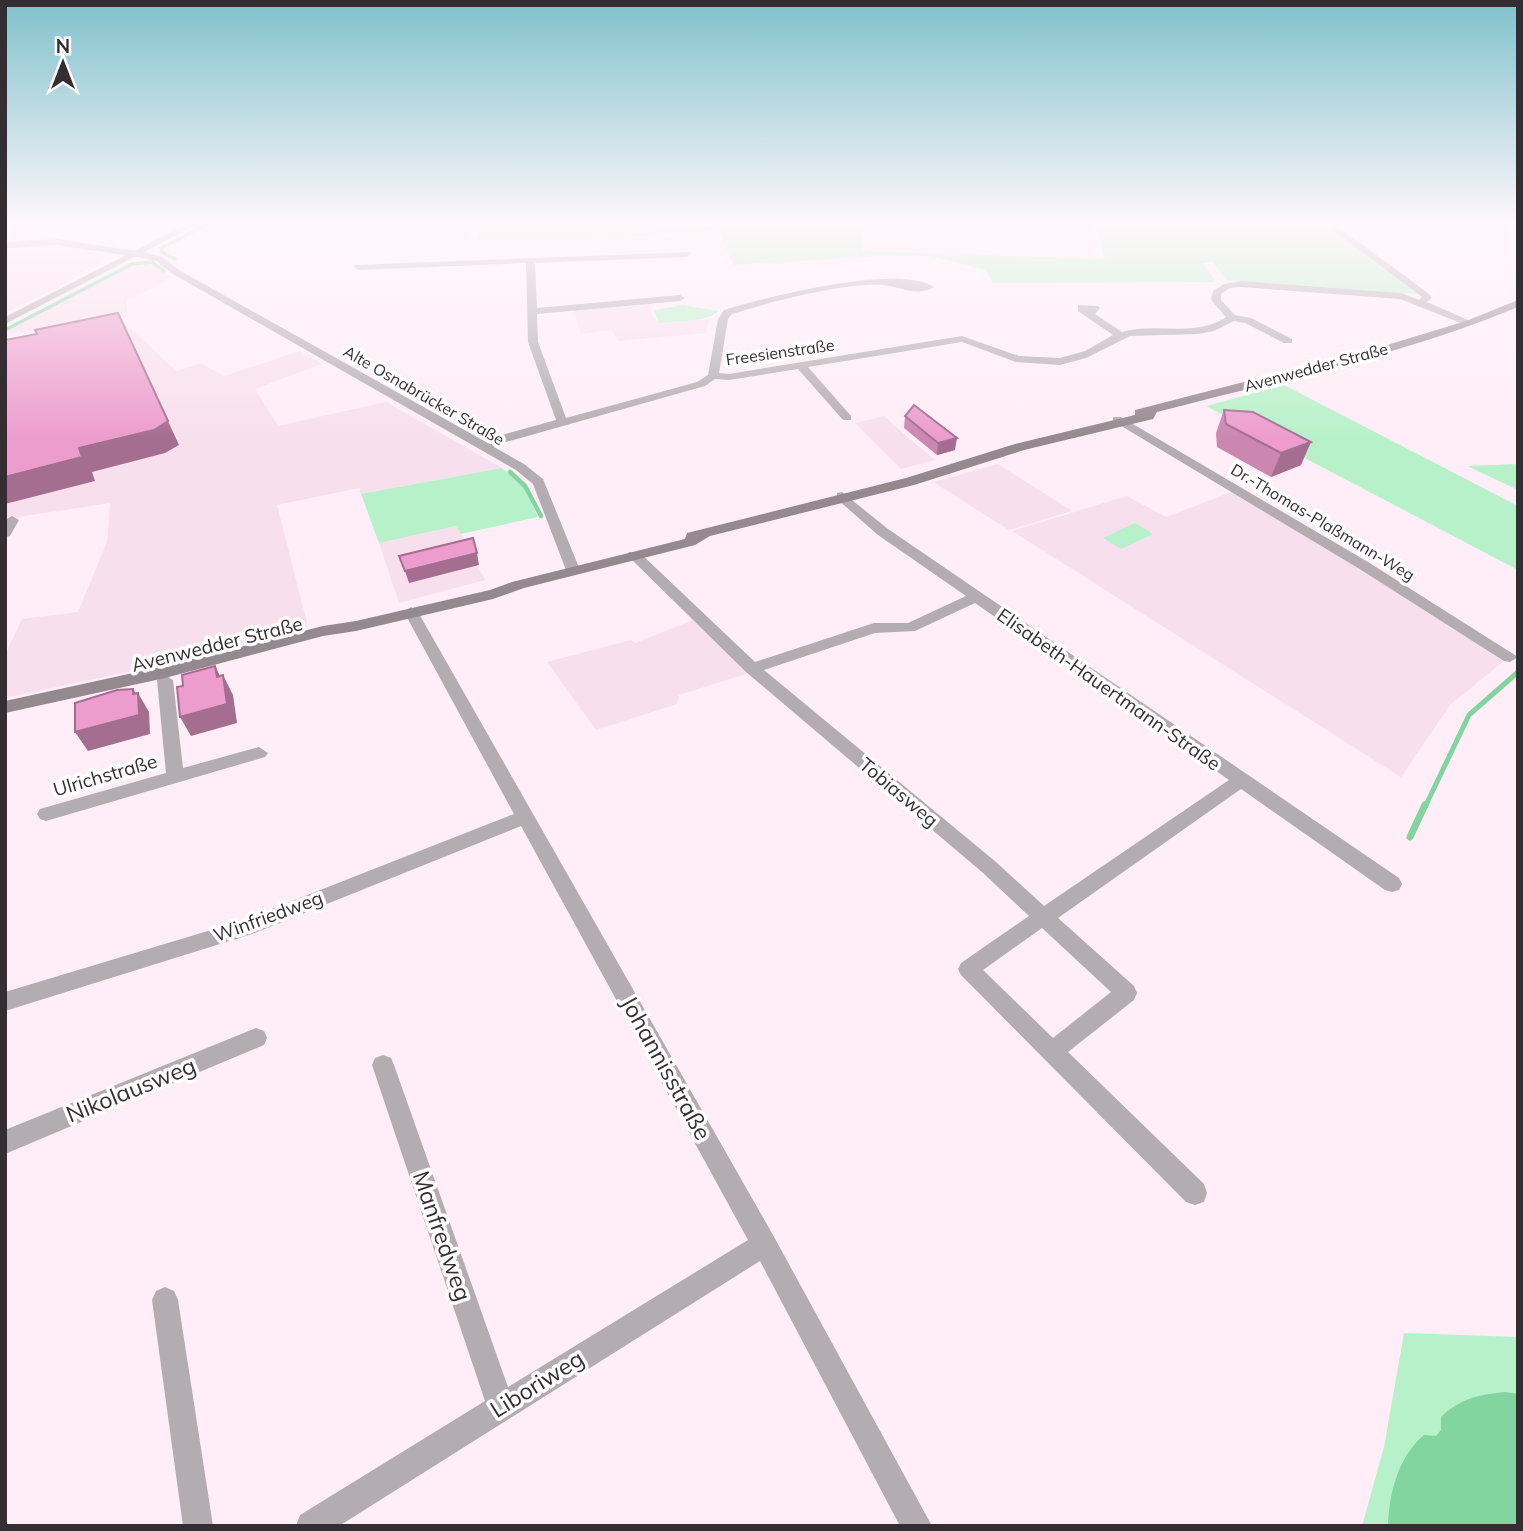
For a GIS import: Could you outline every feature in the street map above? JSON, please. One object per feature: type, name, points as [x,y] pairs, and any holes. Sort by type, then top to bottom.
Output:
[{"type":"main road","name":"Avenwedder Straße","points":[[5,707],[165,672],[323,631],[356,626],[493,594],[573,570],[690,542],[703,535],[842,496],[922,478],[952,467],[1120,421],[1148,416],[1152,411],[1470,323],[1518,303]]},
{"type":"main road","name":"Avenwedder Straße","points":[[5,715],[164,680],[327,638],[356,626]]},
{"type":"street","points":[[5,321],[55,295]]},
{"type":"street","name":"Alte Osnabrücker Straße","points":[[218,295],[520,467],[538,482],[573,570]]},
{"type":"street","points":[[531,295],[533,342],[558,415],[564,422]]},
{"type":"street","points":[[713,376],[723,319],[728,312],[793,295]]},
{"type":"street","points":[[1216,295],[1216,300],[1231,318],[1247,320],[1288,341]]},
{"type":"street","points":[[1395,295],[1421,302],[1470,323]]},
{"type":"street","points":[[1421,302],[1427,299],[1425,295]]},
{"type":"street","points":[[532,311],[680,298]]},
{"type":"street","points":[[1088,314],[1120,335]]},
{"type":"street","name":"Freesienstraße","points":[[486,447],[502,439],[701,384],[713,376],[729,377],[962,339],[973,341],[1004,356],[1026,361],[1054,361],[1094,351],[1120,335],[1147,331],[1214,329],[1231,318]]},
{"type":"street","points":[[801,366],[847,418]]},
{"type":"street","name":"Dr.-Thomas-Plaßmann-Weg","points":[[1120,421],[1363,565],[1510,657]]},
{"type":"street","name":"Elisabeth-Hauertmann-Straße","points":[[842,496],[883,532],[1392,884]]},
{"type":"street","name":"Tobiasweg","points":[[636,554],[752,668],[978,859],[1126,993],[1051,1052]]},
{"type":"street","name":"Elisabeth-Hauertmann-Straße","points":[[752,668],[874,628],[910,628],[978,596]]},
{"type":"street","name":"Johannisstraße","points":[[411,612],[764,1244],[917,1526]]},
{"type":"street","name":"Ulrichstraße","points":[[164,680],[175,777]]},
{"type":"street","name":"Ulrichstraße","points":[[46,814],[259,753]]},
{"type":"street","name":"Elisabeth-Hauertmann-Straße","points":[[1044,918],[1240,781]]},
{"type":"street","name":"Winfriedweg","points":[[5,1002],[245,928],[526,817]]},
{"type":"street","points":[[1044,918],[968,969],[1195,1193]]},
{"type":"street","name":"Nikolausweg","points":[[5,1142],[256,1038]]},
{"type":"street","name":"Manfredweg","points":[[383,1065],[502,1406]]},
{"type":"street","name":"Liboriweg","points":[[311,1526],[764,1244]]},
{"type":"street","points":[[165,1300],[198,1526]]},
{"type":"shaded area","points":[[5,295],[42,295],[5,313]]},
{"type":"shaded area","points":[[74,295],[139,295],[127,299],[127,312],[118,316],[5,335],[5,332]]},
{"type":"shaded area","points":[[649,303],[652,314],[659,323],[709,319],[706,333],[618,341],[612,330],[581,334],[574,310]]},
{"type":"shaded area","points":[[683,305],[719,311],[700,319],[659,323],[654,310]]},
{"type":"shaded area","points":[[119,317],[176,371],[201,363],[224,376],[300,351],[322,364],[255,389],[278,426],[386,402],[502,468],[361,494],[359,488],[277,505],[308,627],[166,664],[5,698],[5,655],[22,619],[78,612],[107,542],[110,503],[5,519],[5,340]]},
{"type":"shaded area","points":[[1284,385],[1518,506],[1518,570],[1206,406]]},
{"type":"shaded area","points":[[884,416],[935,460],[901,469],[855,423]]},
{"type":"shaded area","points":[[998,464],[1072,511],[1009,530],[933,482]]},
{"type":"shaded area","points":[[1518,464],[1518,490],[1467,466]]},
{"type":"shaded area","points":[[502,468],[523,486],[538,517],[461,534],[456,526],[379,543],[361,494]]},
{"type":"shaded area","points":[[1232,492],[1361,566],[1505,660],[1450,705],[1401,777],[1012,531],[1127,496],[1166,517]]},
{"type":"shaded area","points":[[1135,523],[1153,534],[1121,549],[1103,538]]},
{"type":"shaded area","points":[[457,526],[485,580],[399,603],[379,543]]},
{"type":"shaded area","points":[[693,620],[749,673],[679,695],[677,704],[596,730],[547,662],[631,640],[635,643]]},
{"type":"shaded area","points":[[1404,1333],[1518,1337],[1518,1526],[1362,1526],[1384,1447]]},
{"type":"shaded area","points":[[1505,1392],[1518,1394],[1518,1526],[1388,1526],[1390,1501],[1397,1476],[1415,1444],[1424,1435],[1436,1436],[1441,1430],[1441,1417],[1456,1406],[1478,1396]]},
{"type":"building","points":[[118,313],[168,421],[154,430],[79,448],[82,457],[5,477],[5,340],[37,334],[35,330]]},
{"type":"building","points":[[914,405],[957,438],[938,443],[905,416]]},
{"type":"building","points":[[1224,410],[1253,412],[1311,442],[1281,453],[1226,424]]},
{"type":"building","points":[[473,538],[477,553],[405,571],[399,556]]},
{"type":"building","points":[[215,666],[217,677],[223,675],[227,704],[180,717],[177,687],[183,686],[182,675]]},
{"type":"building","points":[[133,689],[133,694],[138,693],[139,715],[75,732],[75,703],[117,690]]},
{"type":"waterway","points":[[5,330],[71,295]]},
{"type":"waterway","points":[[510,472],[525,486],[541,516]]},
{"type":"waterway","points":[[1425,807],[1469,715],[1518,672]]},
{"type":"waterway","points":[[1410,837],[1425,805]]}]
